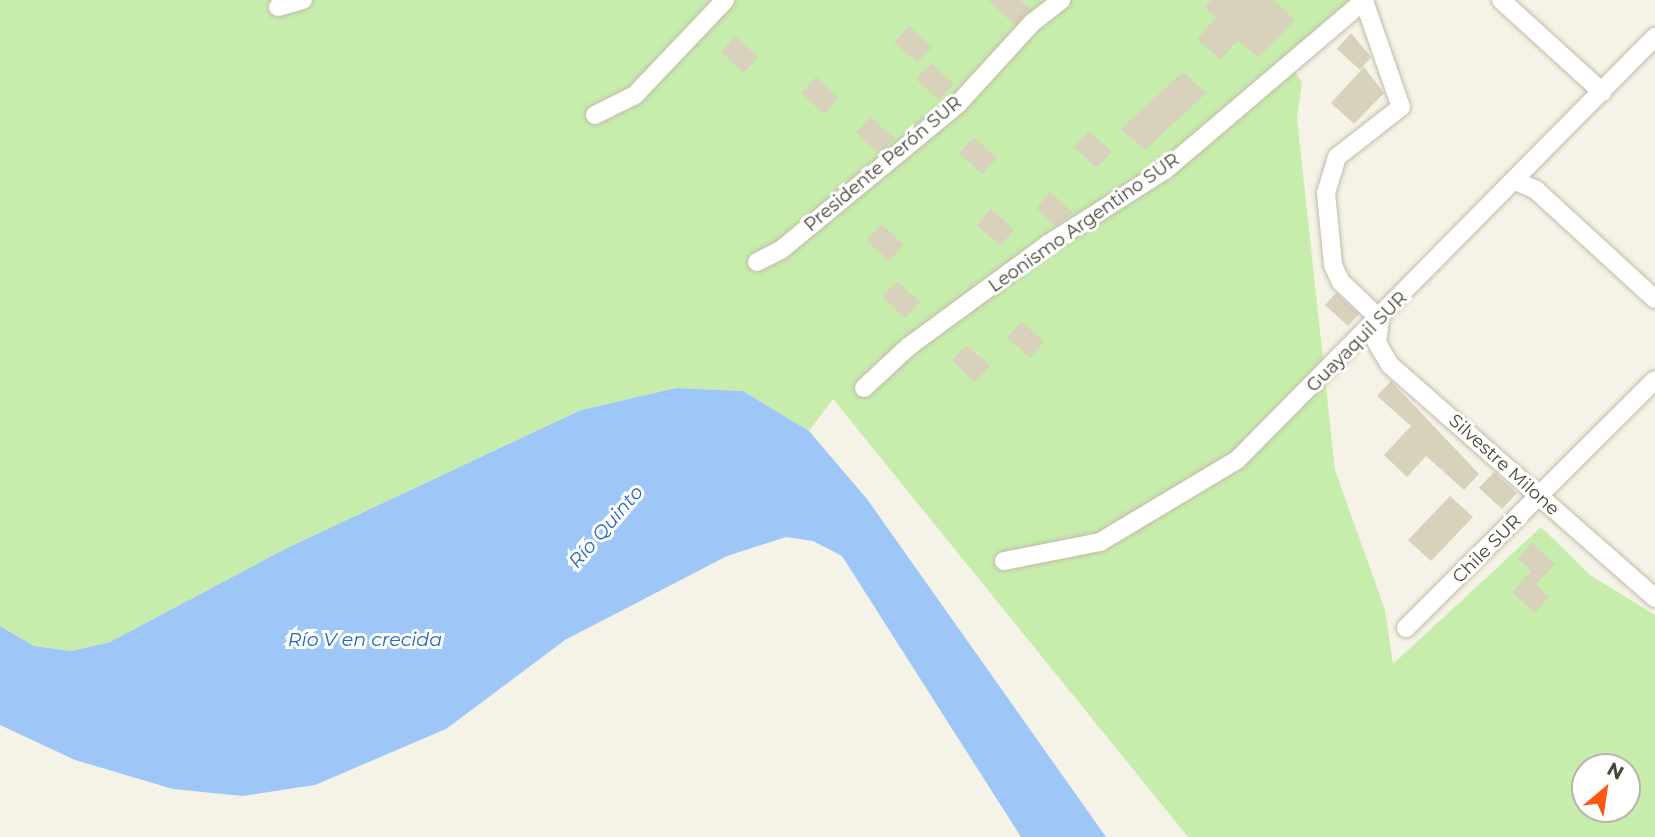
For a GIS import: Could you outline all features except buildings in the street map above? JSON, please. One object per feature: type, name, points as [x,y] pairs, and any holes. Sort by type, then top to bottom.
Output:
[{"type":"street","points":[[278,7],[303,0]]},
{"type":"street","points":[[595,115],[635,94],[726,0]]},
{"type":"street","name":"Presidente Perón SUR","points":[[757,261],[782,249],[958,104],[1032,23],[1061,0]]},
{"type":"street","points":[[1501,0],[1602,92]]},
{"type":"street","points":[[1364,1],[1401,107],[1337,157],[1326,193],[1333,265],[1341,282],[1380,319]]},
{"type":"street","name":"Leonismo Argentino SUR","points":[[864,388],[908,347],[1048,244],[1165,170],[1364,1]]},
{"type":"street","name":"Guayaquil SUR","points":[[1004,561],[1100,542],[1237,460],[1380,319],[1655,37]]},
{"type":"street","points":[[1516,181],[1536,190],[1655,299]]},
{"type":"street","name":"Silvestre Milone","points":[[1380,319],[1377,343],[1390,365],[1655,598]]},
{"type":"street","name":"Chile SUR","points":[[1406,628],[1655,380]]},
{"type":"green space","points":[[0,0],[1348,0],[1348,16],[1285,58],[1302,82],[1297,118],[1335,470],[1385,610],[1393,664],[1541,527],[1590,575],[1655,615],[1655,837],[1188,837],[833,399],[809,431],[743,391],[676,388],[581,410],[285,549],[110,642],[71,651],[34,646],[0,626]]},
{"type":"water","name":"Río V en crecida","points":[[676,388],[743,391],[809,431],[867,499],[1106,837],[1021,837],[842,556],[813,541],[786,537],[727,556],[565,640],[446,729],[315,785],[242,796],[173,789],[75,760],[0,725],[0,626],[34,646],[71,651],[110,642],[285,549],[581,410]]},
{"type":"water label","name":"Río Quinto","points":[[606,527]]}]
